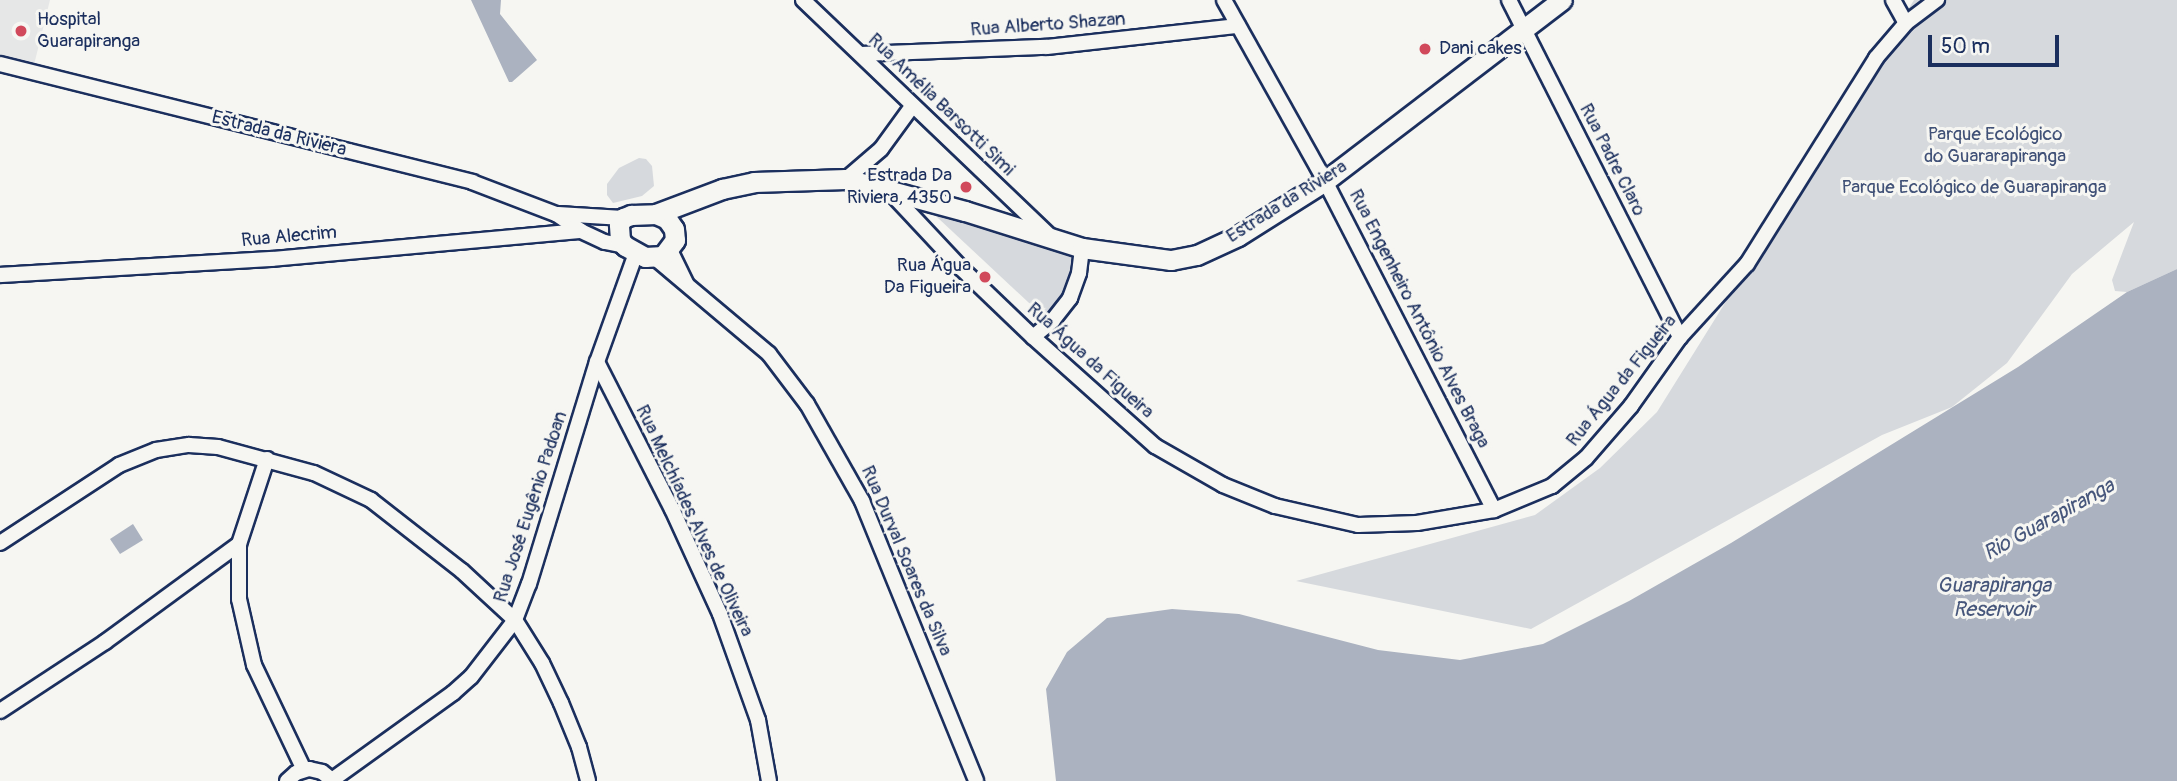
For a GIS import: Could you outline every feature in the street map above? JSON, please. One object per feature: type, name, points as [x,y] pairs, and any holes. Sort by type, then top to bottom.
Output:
[{"type":"street","name":"Rua Amélia Barsotti Simi","points":[[803,0],[1052,239]]},
{"type":"street","name":"Rua Engenheiro Antônio Alves Braga","points":[[1224,0],[1325,181],[1494,510]]},
{"type":"street","name":"Rua Padre Claro","points":[[1508,0],[1680,337]]},
{"type":"street","name":"Estrada da Riviera","points":[[656,214],[722,188],[754,182],[846,179],[887,188],[1082,248],[1152,259],[1171,260],[1197,255],[1238,236],[1325,181],[1562,0]]},
{"type":"street","points":[[1893,0],[1906,23]]},
{"type":"street","name":"Rua Água da Figueira","points":[[887,188],[962,269],[1032,337],[1155,446],[1223,485],[1275,506],[1357,525],[1417,523],[1494,510],[1552,486],[1586,458],[1630,407],[1680,337],[1746,264],[1845,103],[1876,58],[1906,23],[1937,0]]},
{"type":"street","name":"Rua Alberto Shazan","points":[[861,54],[1047,47],[1238,26]]},
{"type":"street","name":"Estrada da Riviera","points":[[0,64],[472,182],[556,214],[581,231],[630,249]]},
{"type":"street","points":[[846,179],[881,149],[913,105]]},
{"type":"street","points":[[674,229],[696,199]]},
{"type":"street","name":"Estrada da Riviera","points":[[556,214],[623,218]]},
{"type":"street","points":[[656,214],[667,219],[674,229],[675,240],[663,254],[630,249],[619,232],[623,218],[656,214]]},
{"type":"street","name":"Rua Alecrim","points":[[0,275],[272,259],[581,231]]},
{"type":"street","points":[[1032,337],[1053,320],[1070,298],[1079,273],[1082,248]]},
{"type":"street","name":"Rua José Eugênio Padoan","points":[[332,780],[453,693],[471,677],[515,620],[537,561],[630,249]]},
{"type":"street","name":"Rua Durval Soares da Silva","points":[[663,254],[686,284],[769,354],[807,404],[841,460],[862,500],[976,781]]},
{"type":"street","name":"Rua Melchíades Alves de Oliveira","points":[[597,362],[672,509],[720,614],[758,720],[769,781]]},
{"type":"street","points":[[0,542],[137,456],[189,445],[218,447],[314,473],[372,500],[462,571],[515,620],[542,663],[561,703],[579,747],[588,781]]},
{"type":"street","points":[[267,459],[239,544],[239,599],[248,648],[261,682],[304,770]]},
{"type":"street","points":[[0,711],[105,642],[239,544]]},
{"type":"street","points":[[287,781],[304,770],[322,772],[332,780]]},
{"type":"shaded area","name":"Hospital Guarapiranga","points":[[0,0],[50,0],[33,69],[0,61]]},
{"type":"green space","name":"Parque Ecológico do Guararapiranga","points":[[1914,0],[2177,0],[2177,269],[2127,292],[2115,291],[2112,280],[2134,222],[2072,274],[2007,363],[1952,407],[1882,435],[1531,629],[1296,581],[1535,515],[1600,468],[1657,412]]},
{"type":"green space","points":[[639,158],[646,159],[652,166],[654,186],[642,196],[613,203],[607,195],[607,184],[619,168]]},
{"type":"green space","points":[[923,204],[1078,253],[1075,274],[1061,298],[1043,316]]},
{"type":"water","points":[[471,0],[501,0],[500,14],[537,60],[512,82],[509,82]]},
{"type":"water","name":"Guarapiranga Reservoir","points":[[2177,269],[2177,781],[1056,781],[1046,689],[1067,652],[1107,618],[1172,609],[1239,614],[1378,650],[1460,660],[1543,644],[1629,601],[1731,543],[2018,367],[2127,292]]},
{"type":"water","points":[[133,524],[143,540],[120,554],[110,539]]},
{"type":"place","name":"Hospital Guarapiranga","points":[[21,31]]},
{"type":"place","name":"Dani cakes","points":[[1425,49]]},
{"type":"place","name":"Estrada Da Riviera, 4350","points":[[966,187]]},
{"type":"place","name":"Rua Água Da Figueira","points":[[985,277]]},
{"type":"park label","name":"Parque Ecológico de Guarapiranga","points":[[1974,188]]},
{"type":"water label","name":"Rio Guarapiranga","points":[[2049,520]]}]
